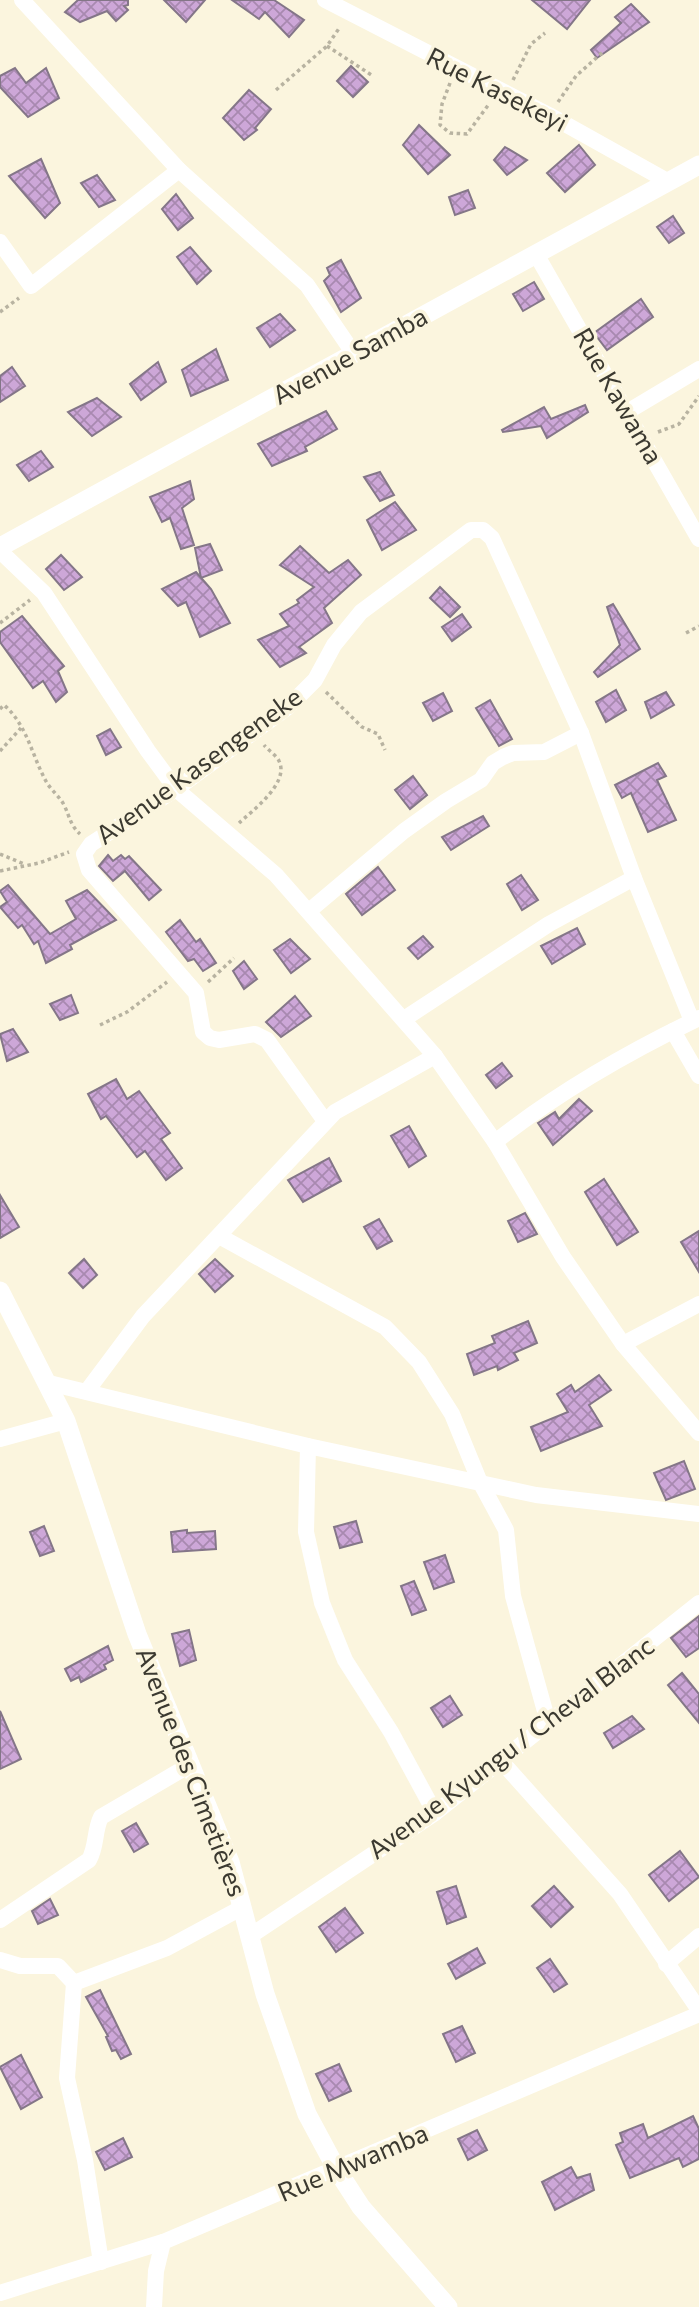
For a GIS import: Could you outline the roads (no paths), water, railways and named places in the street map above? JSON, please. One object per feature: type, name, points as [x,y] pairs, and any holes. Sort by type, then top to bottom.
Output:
[{"type":"street","points":[[22,0],[179,170],[307,285],[354,354]]},
{"type":"street","name":"Rue Kasekeyi","points":[[325,0],[549,115],[669,182]]},
{"type":"street","name":"Avenue Samba","points":[[0,549],[699,165]]},
{"type":"street","points":[[0,242],[31,286],[179,170]]},
{"type":"street","name":"Rue Kawama","points":[[536,254],[698,534]]},
{"type":"street","points":[[627,412],[699,369]]},
{"type":"street","name":"Avenue Kasengeneke","points":[[325,1121],[267,1040],[255,1034],[219,1040],[202,1032],[196,993],[177,975],[89,870],[84,854],[91,844],[176,789],[288,707],[315,680],[334,645],[362,612],[471,530],[483,530],[492,538],[581,733],[634,878],[696,1020]]},
{"type":"street","points":[[0,549],[44,593],[176,789],[276,875],[435,1056],[495,1142],[563,1256],[624,1344],[699,1433]]},
{"type":"street","points":[[309,911],[404,831],[446,800],[481,780],[493,763],[513,753],[544,752],[581,733]]},
{"type":"street","points":[[404,1020],[549,924],[634,878]]},
{"type":"street","points":[[495,1142],[539,1107],[643,1044],[696,1020]]},
{"type":"street","points":[[673,1031],[699,1076]]},
{"type":"street","points":[[87,1391],[144,1316],[325,1121],[335,1112],[435,1056]]},
{"type":"street","points":[[219,1236],[385,1327],[419,1362],[452,1414],[479,1480],[506,1530],[513,1596],[548,1722]]},
{"type":"street","name":"Avenue des Cimetières","points":[[0,1291],[66,1421],[137,1634],[188,1766],[230,1862],[286,2056],[307,2114],[337,2170],[361,2207],[438,2303]]},
{"type":"street","points":[[624,1344],[699,1304]]},
{"type":"street","points":[[49,1383],[308,1446],[536,1494],[699,1514]]},
{"type":"street","points":[[0,1439],[66,1421]]},
{"type":"street","points":[[308,1446],[306,1532],[322,1603],[345,1660],[391,1732],[435,1813]]},
{"type":"street","name":"Avenue Kyungu / Cheval Blanc","points":[[250,1936],[435,1813],[699,1603]]},
{"type":"street","points":[[501,1761],[620,1894],[699,2012]]},
{"type":"street","points":[[0,1920],[89,1860],[94,1852],[96,1828],[102,1817],[188,1766]]},
{"type":"street","points":[[74,1983],[167,1948],[243,1907]]},
{"type":"street","points":[[666,1964],[699,1936]]},
{"type":"street","points":[[0,1960],[20,1966],[58,1966],[74,1983],[66,2078],[85,2160],[101,2262]]},
{"type":"street","name":"Rue Mwamba","points":[[0,2293],[163,2242],[337,2170],[699,2012]]},
{"type":"street","points":[[154,2307],[156,2271],[163,2242]]}]
